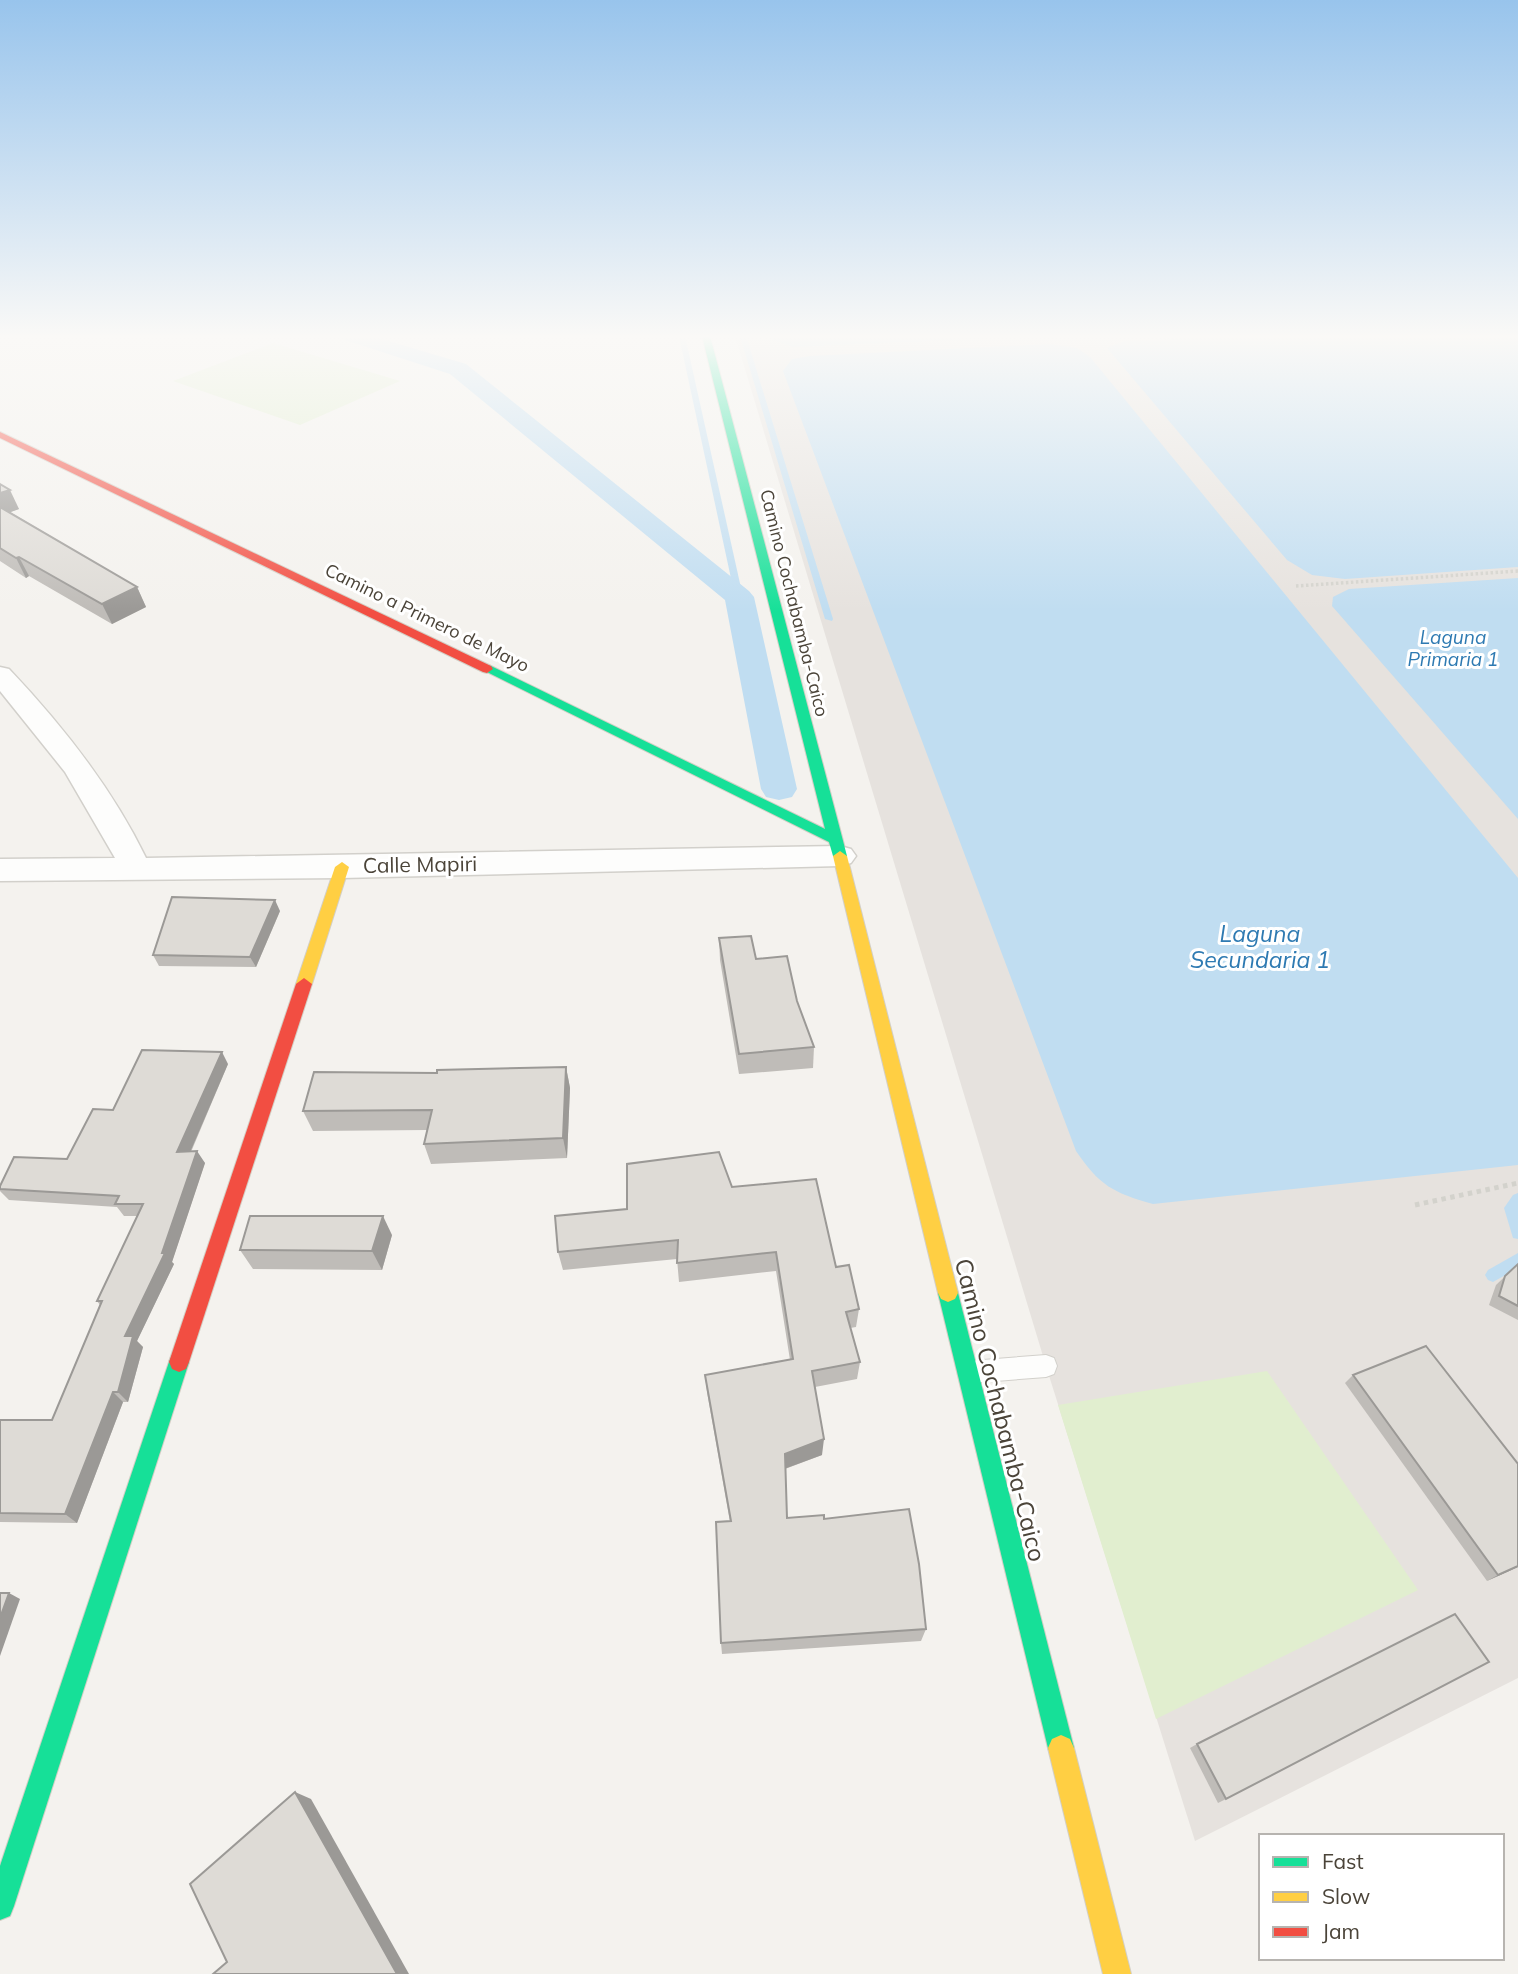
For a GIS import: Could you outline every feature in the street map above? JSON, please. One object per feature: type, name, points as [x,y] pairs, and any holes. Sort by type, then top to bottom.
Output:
[{"type":"main road","name":"Camino Cochabamba-Caico","points":[[730,428],[837,848],[1117,1974]]},
{"type":"main road","name":"Camino a Primero de Mayo","points":[[0,435],[353,603],[837,848]]},
{"type":"main road","points":[[0,1906],[342,867]]},
{"type":"street","points":[[0,675],[31,707],[120,834],[135,868]]},
{"type":"street","name":"Calle Mapiri","points":[[0,870],[342,867],[837,848]]},
{"type":"lane","points":[[967,1373],[1046,1366]]},
{"type":"path","points":[[1296,586],[1518,572]]},
{"type":"path","points":[[1415,1205],[1518,1183]]},
{"type":"shaded area","points":[[763,428],[1518,428],[1518,1678],[1195,1841],[1046,1366]]},
{"type":"green space","points":[[1267,1371],[1418,1590],[1156,1719],[1058,1405]]},
{"type":"water","name":"Laguna Secundaria 1","points":[[804,428],[1148,428],[1518,878],[1518,1165],[1153,1204],[1127,1196],[1108,1186],[1092,1172],[1076,1151]]},
{"type":"water","points":[[1175,428],[1518,428],[1518,567],[1345,579],[1312,575],[1287,560]]},
{"type":"water","name":"Laguna Primaria 1","points":[[1518,578],[1518,819],[1332,606],[1333,597],[1349,589]]},
{"type":"building","points":[[0,484],[10,490],[0,493]]},
{"type":"building","points":[[0,507],[137,587],[102,604],[19,557],[16,558],[0,548]]},
{"type":"building","points":[[172,897],[275,900],[250,957],[153,955]]},
{"type":"building","points":[[751,936],[756,959],[787,956],[797,1001],[814,1047],[739,1054],[719,938]]},
{"type":"building","points":[[142,1050],[222,1052],[177,1152],[197,1151],[162,1253],[165,1253],[125,1336],[133,1336],[118,1392],[113,1392],[65,1514],[0,1513],[0,1420],[52,1420],[102,1301],[97,1301],[143,1204],[115,1204],[119,1196],[0,1189],[0,1186],[14,1157],[67,1159],[93,1109],[113,1110]]},
{"type":"building","points":[[566,1067],[563,1138],[424,1144],[432,1110],[303,1111],[314,1072],[437,1073],[437,1070]]},
{"type":"building","points":[[719,1152],[732,1187],[816,1179],[836,1267],[849,1265],[859,1309],[846,1312],[860,1362],[812,1371],[824,1439],[785,1454],[787,1518],[824,1515],[824,1519],[909,1509],[919,1564],[926,1629],[721,1643],[716,1522],[731,1521],[705,1375],[793,1359],[776,1252],[677,1263],[678,1240],[558,1252],[555,1216],[627,1209],[627,1164]]},
{"type":"building","points":[[250,1216],[383,1216],[372,1251],[240,1250]]},
{"type":"building","points":[[1518,1264],[1518,1306],[1499,1296],[1505,1276]]},
{"type":"building","points":[[1426,1346],[1518,1464],[1518,1566],[1498,1575],[1353,1375]]},
{"type":"building","points":[[0,1593],[9,1593],[0,1618]]},
{"type":"building","points":[[1455,1614],[1489,1662],[1226,1799],[1197,1744]]},
{"type":"building","points":[[295,1792],[397,1974],[213,1974],[227,1962],[190,1884]]},
{"type":"waterway","points":[[531,428],[739,597],[779,789]]},
{"type":"waterway","points":[[702,428],[739,597]]},
{"type":"waterway","points":[[771,428],[829,619]]},
{"type":"waterway","points":[[1518,1199],[1511,1208],[1518,1233]]},
{"type":"waterway","points":[[1493,1275],[1518,1260]]},
{"type":"traffic: fast","points":[[730,428],[835,839]]},
{"type":"traffic: fast","points":[[487,669],[835,839],[840,856]]},
{"type":"traffic: fast","points":[[948,1293],[1061,1748]]},
{"type":"traffic: fast","points":[[0,1906],[179,1362]]},
{"type":"traffic: slow","points":[[840,856],[948,1293]]},
{"type":"traffic: slow","points":[[304,984],[342,867]]},
{"type":"traffic: slow","points":[[1061,1748],[1117,1974]]},
{"type":"traffic: jam","points":[[0,435],[487,669]]},
{"type":"traffic: jam","points":[[179,1362],[304,984]]}]
